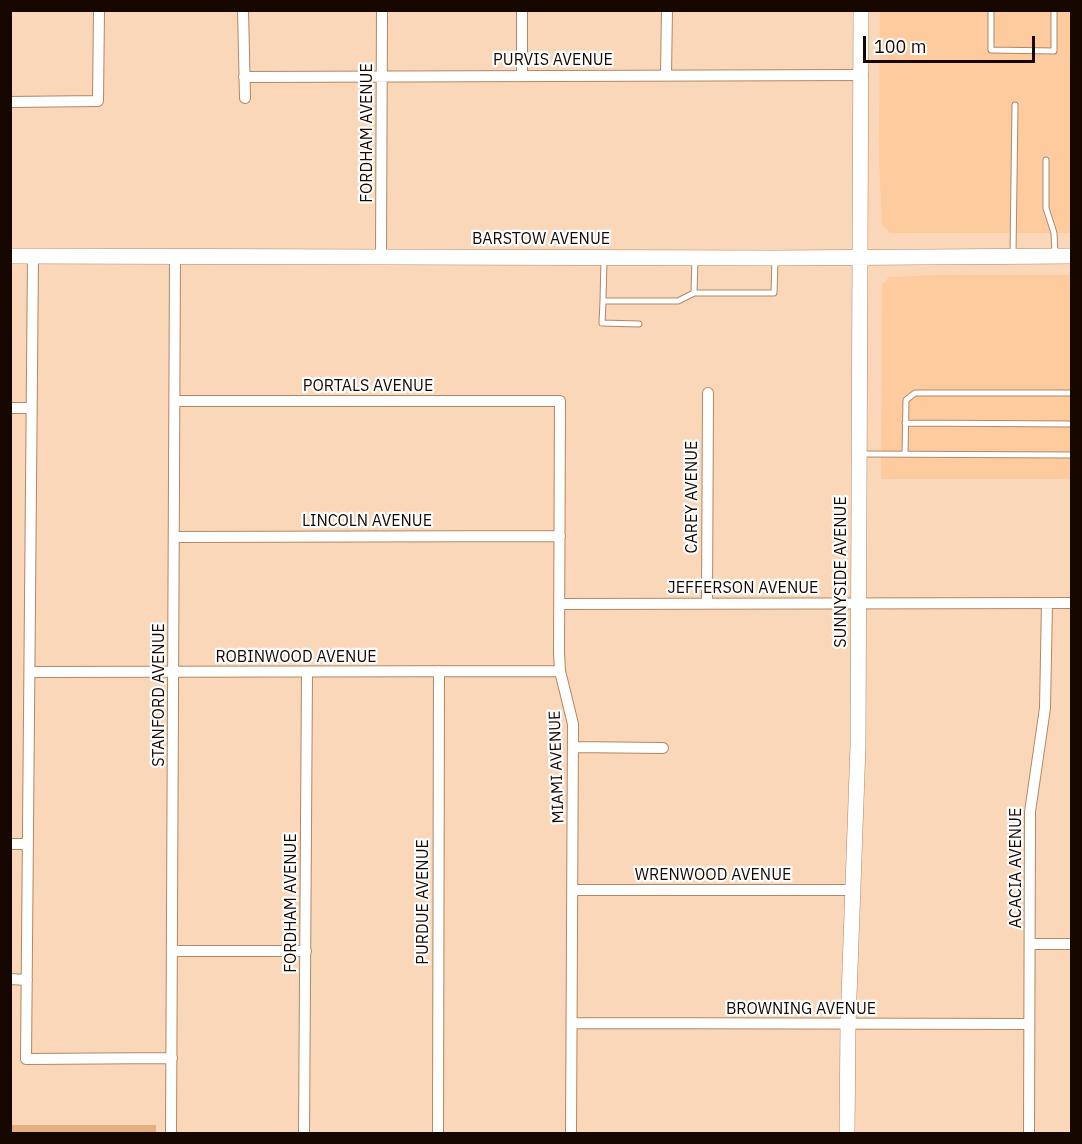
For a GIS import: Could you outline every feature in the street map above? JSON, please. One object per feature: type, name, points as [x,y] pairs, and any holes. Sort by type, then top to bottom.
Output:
[{"type":"main road","name":"SUNNYSIDE AVENUE","points":[[847,1134],[860,604],[861,10]]},
{"type":"main road","name":"BARSTOW AVENUE","points":[[10,256],[775,258],[1071,255]]},
{"type":"street","points":[[10,102],[98,101],[99,10]]},
{"type":"street","points":[[243,10],[244,98]]},
{"type":"street","name":"FORDHAM AVENUE","points":[[381,256],[382,10]]},
{"type":"street","points":[[522,10],[522,75]]},
{"type":"street","points":[[666,75],[667,10]]},
{"type":"street","name":"PURVIS AVENUE","points":[[244,77],[862,75]]},
{"type":"street","points":[[33,256],[32,672],[26,1059],[172,1058]]},
{"type":"street","name":"STANFORD AVENUE","points":[[171,1134],[175,257]]},
{"type":"street","name":"CAREY AVENUE","points":[[707,602],[708,393]]},
{"type":"street","name":"PORTALS AVENUE","points":[[175,401],[560,400]]},
{"type":"street","name":"MIAMI AVENUE","points":[[560,400],[560,671],[570,704],[573,747],[571,1134]]},
{"type":"street","points":[[10,408],[31,408]]},
{"type":"street","name":"LINCOLN AVENUE","points":[[175,537],[560,536]]},
{"type":"street","name":"ACACIA AVENUE","points":[[1029,1134],[1030,812],[1045,708],[1047,603]]},
{"type":"street","name":"JEFFERSON AVENUE","points":[[559,604],[1071,603]]},
{"type":"street","name":"PURDUE AVENUE","points":[[438,1134],[439,671]]},
{"type":"street","name":"ROBINWOOD AVENUE","points":[[32,672],[560,671]]},
{"type":"street","name":"FORDHAM AVENUE","points":[[304,1134],[307,673]]},
{"type":"street","points":[[573,747],[663,748]]},
{"type":"street","points":[[10,844],[28,844]]},
{"type":"street","name":"WRENWOOD AVENUE","points":[[573,890],[853,890]]},
{"type":"street","points":[[1031,944],[1071,944]]},
{"type":"street","points":[[173,951],[306,951]]},
{"type":"street","points":[[10,980],[27,980]]},
{"type":"street","name":"BROWNING AVENUE","points":[[573,1023],[1029,1024]]},
{"type":"lane","points":[[991,10],[991,50],[1054,51],[1054,10]]},
{"type":"lane","points":[[1013,256],[1015,105]]},
{"type":"lane","points":[[1046,160],[1046,208],[1054,233],[1055,256]]},
{"type":"lane","points":[[604,257],[602,323],[639,324]]},
{"type":"lane","points":[[694,293],[695,257]]},
{"type":"lane","points":[[603,301],[678,301],[694,293],[774,293],[775,258]]},
{"type":"lane","points":[[905,454],[906,400],[915,393],[1071,393]]},
{"type":"lane","points":[[906,423],[1071,424]]},
{"type":"lane","points":[[860,454],[1071,455]]},
{"type":"shaded area","points":[[880,11],[1071,11],[1071,233],[890,233],[882,224],[879,156]]},
{"type":"shaded area","points":[[1071,275],[1071,479],[881,479],[882,285],[889,277]]},
{"type":"shaded area","points":[[11,1125],[156,1125],[156,1133],[11,1133]]}]
